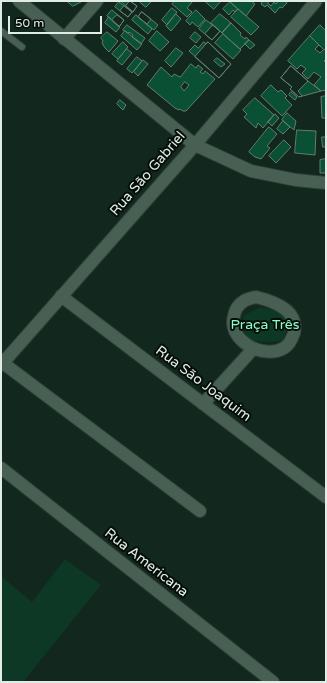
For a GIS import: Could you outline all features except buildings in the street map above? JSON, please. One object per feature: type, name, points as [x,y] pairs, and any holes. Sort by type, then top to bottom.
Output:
[{"type":"street","points":[[19,1],[194,145],[251,171],[296,180],[326,183]]},
{"type":"street","points":[[64,38],[97,1]]},
{"type":"street","name":"Rua São Gabriel","points":[[2,364],[194,145],[316,1]]},
{"type":"street","name":"Rua São Joaquim","points":[[61,296],[326,497]]},
{"type":"street","points":[[256,297],[268,300],[287,310],[293,318],[295,328],[292,338],[286,346],[277,352],[267,352],[253,349],[236,333],[232,322],[236,310],[244,301],[256,297]]},
{"type":"street","points":[[204,404],[253,349]]},
{"type":"street","points":[[2,364],[200,512]]},
{"type":"street","name":"Rua Americana","points":[[1,468],[273,682]]},
{"type":"lane","points":[[1,31],[22,48]]},
{"type":"green space","name":"Praça Três","points":[[260,307],[286,313],[289,324],[283,341],[264,342],[246,339],[243,316]]},
{"type":"green space","points":[[65,559],[101,585],[23,682],[1,682],[1,576],[32,602]]}]
